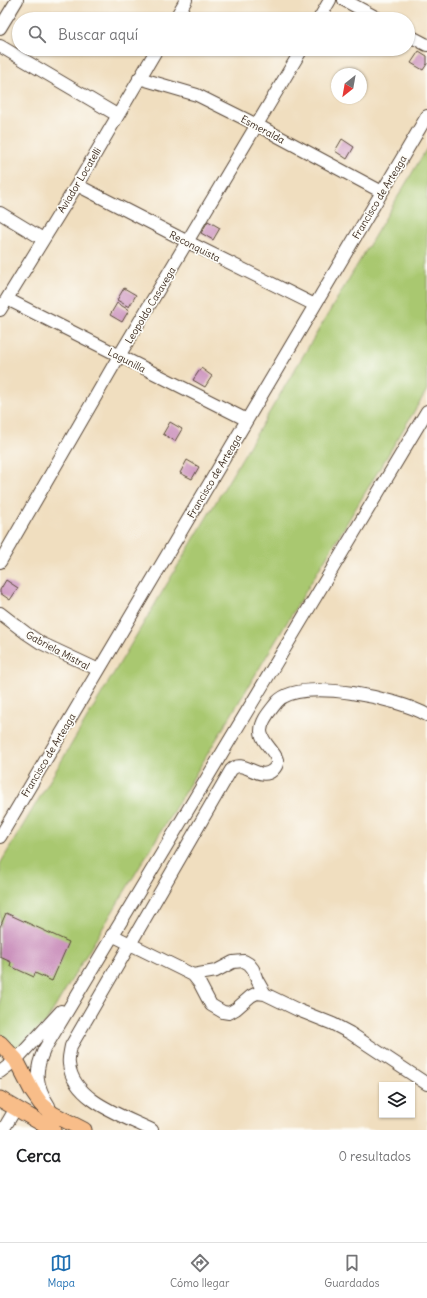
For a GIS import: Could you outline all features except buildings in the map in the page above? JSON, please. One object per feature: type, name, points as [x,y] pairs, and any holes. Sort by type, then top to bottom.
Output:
[{"type":"main road","points":[[0,1043],[16,1060],[32,1091],[42,1104],[54,1114],[84,1130]]},
{"type":"main road","points":[[0,1100],[53,1130]]},
{"type":"street","points":[[0,28],[17,0]]},
{"type":"street","points":[[179,12],[186,0]]},
{"type":"street","points":[[323,12],[330,0]]},
{"type":"street","points":[[344,0],[366,12]]},
{"type":"street","points":[[415,39],[427,45]]},
{"type":"street","points":[[0,46],[12,53]]},
{"type":"street","points":[[17,56],[117,116]]},
{"type":"street","name":"Aviador Locatelli","points":[[0,310],[77,185],[153,56]]},
{"type":"street","name":"Leopoldo Casavega","points":[[0,562],[119,356],[298,56]]},
{"type":"street","name":"Esmeralda","points":[[139,78],[197,95],[257,125],[382,192]]},
{"type":"street","name":"Francisco de Arteaga","points":[[0,837],[427,116]]},
{"type":"street","name":"Reconquista","points":[[77,185],[315,305]]},
{"type":"street","points":[[0,213],[43,239]]},
{"type":"street","name":"Lagunilla","points":[[7,298],[247,420]]},
{"type":"street","points":[[54,1114],[39,1086],[37,1070],[44,1050],[427,411]]},
{"type":"street","name":"Gabriela Mistral","points":[[0,613],[41,643],[99,670]]},
{"type":"street","points":[[152,1130],[97,1104],[87,1096],[76,1084],[72,1075],[69,1064],[70,1051],[75,1037],[231,770],[235,766],[240,765],[266,774],[270,773],[276,767],[277,758],[263,741],[261,731],[262,724],[269,712],[279,700],[288,695],[296,693],[338,691],[376,697],[418,710],[427,715]]},
{"type":"street","points":[[112,935],[193,976],[200,984],[211,1005],[223,1012],[229,1013],[257,993],[265,994],[350,1033],[427,1084]]},
{"type":"street","points":[[193,976],[216,971],[233,962],[244,961],[249,964],[265,994]]},
{"type":"street","points":[[251,996],[250,990],[252,985],[257,980]]},
{"type":"street","points":[[0,1072],[16,1060],[76,995]]},
{"type":"street","points":[[57,1028],[75,1037]]},
{"type":"street","points":[[3,1130],[16,1108]]},
{"type":"green space","points":[[427,148],[427,390],[46,1022],[16,1049],[0,1035],[0,864]]}]
